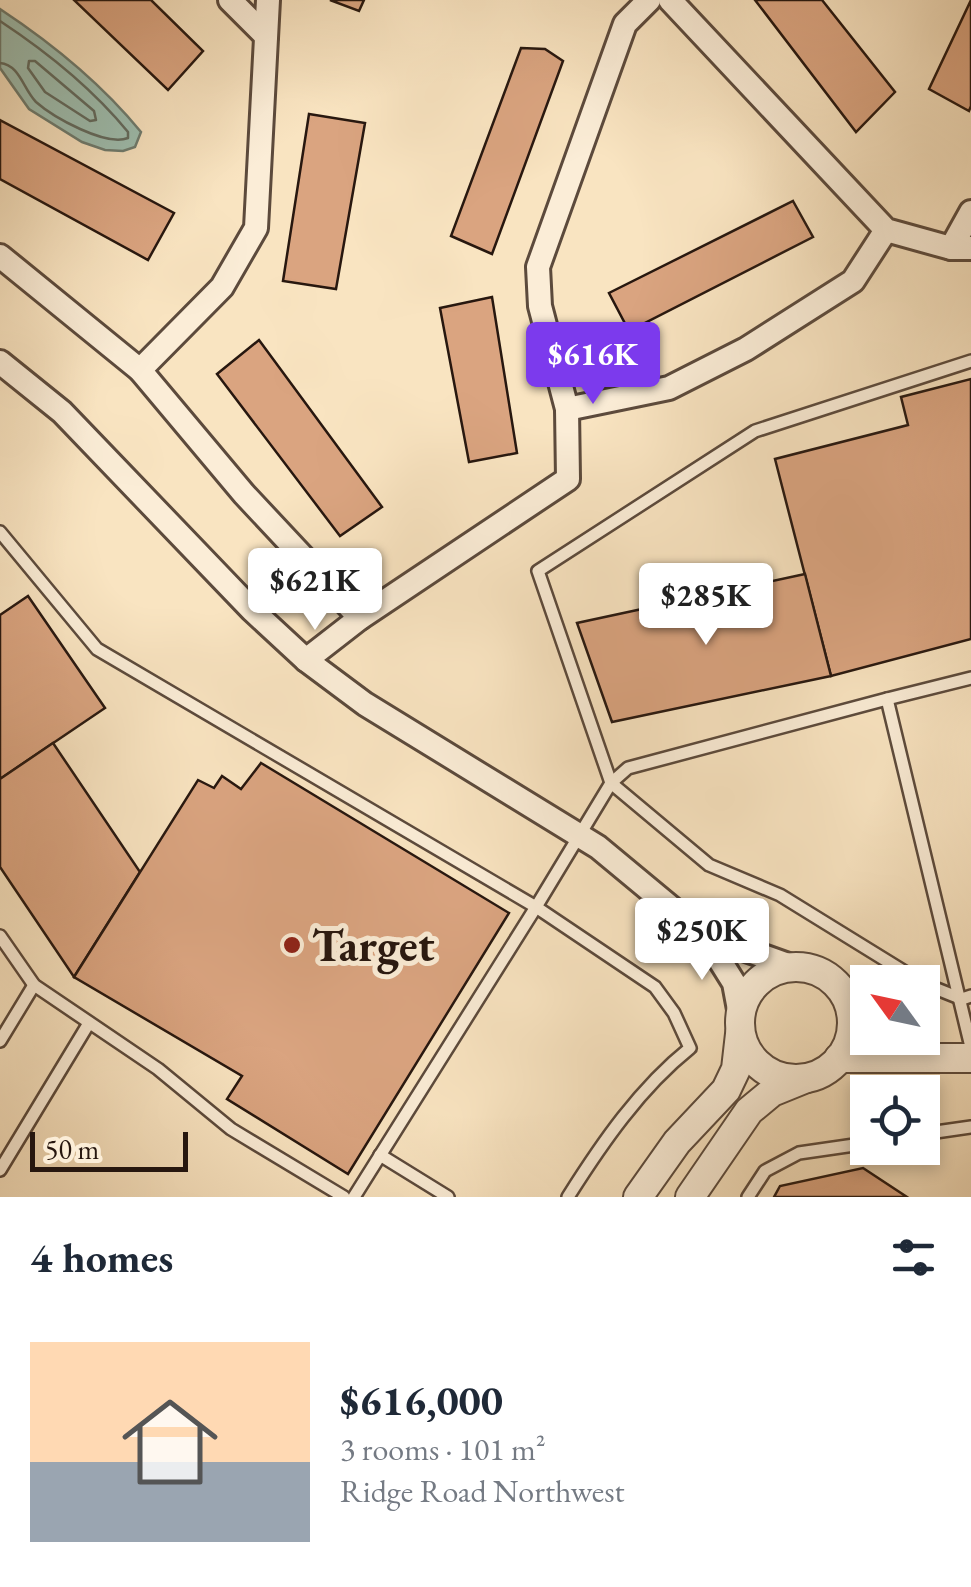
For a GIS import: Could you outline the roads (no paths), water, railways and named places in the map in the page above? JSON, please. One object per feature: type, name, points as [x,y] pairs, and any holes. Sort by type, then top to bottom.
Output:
[{"type":"street","points":[[230,0],[266,36]]},
{"type":"street","points":[[140,370],[222,287],[256,228],[268,0]]},
{"type":"street","points":[[306,660],[360,618],[568,478],[567,410],[540,306],[538,268],[625,24],[649,0]]},
{"type":"street","points":[[670,0],[886,230],[961,248],[971,212]]},
{"type":"street","points":[[567,410],[670,388],[746,349],[852,281],[886,230]]},
{"type":"street","points":[[0,256],[140,370],[244,494],[360,618]]},
{"type":"street","points":[[0,362],[62,412],[252,610],[306,660],[365,704],[581,836],[704,936],[734,983],[747,1051],[758,1065],[773,1074],[808,1078]]},
{"type":"street","points":[[704,936],[791,966],[810,968],[827,976],[850,1002]]},
{"type":"street","points":[[638,1197],[677,1142],[726,1090],[736,1069],[746,997],[772,971],[791,966]]},
{"type":"street","points":[[690,1197],[748,1111],[772,1092],[825,1070],[839,1058],[850,1034]]},
{"type":"street","points":[[922,1055],[926,1057]]},
{"type":"street","points":[[839,1058],[971,1058]]},
{"type":"lane","points":[[893,965],[780,895],[710,865],[611,783],[538,570],[755,431],[971,361]]},
{"type":"lane","points":[[0,532],[96,649],[536,907],[655,987],[674,1013],[690,1048],[633,1106],[568,1197]]},
{"type":"lane","points":[[354,1197],[611,783],[628,768],[971,678]]},
{"type":"lane","points":[[888,699],[966,997],[971,1047]]},
{"type":"lane","points":[[0,936],[34,985],[158,1069],[231,1129],[344,1197]]},
{"type":"lane","points":[[0,1041],[34,985]]},
{"type":"lane","points":[[940,989],[966,997]]},
{"type":"lane","points":[[0,1170],[6,1147],[89,1023]]},
{"type":"lane","points":[[940,1131],[971,1127]]},
{"type":"lane","points":[[748,1197],[764,1171],[799,1154],[850,1146]]},
{"type":"lane","points":[[380,1156],[448,1197]]},
{"type":"water","points":[[0,9],[57,50],[110,97],[141,132],[135,147],[105,150],[82,142],[29,109],[0,68]]},
{"type":"place","name":"Target","points":[[292,945]]}]
